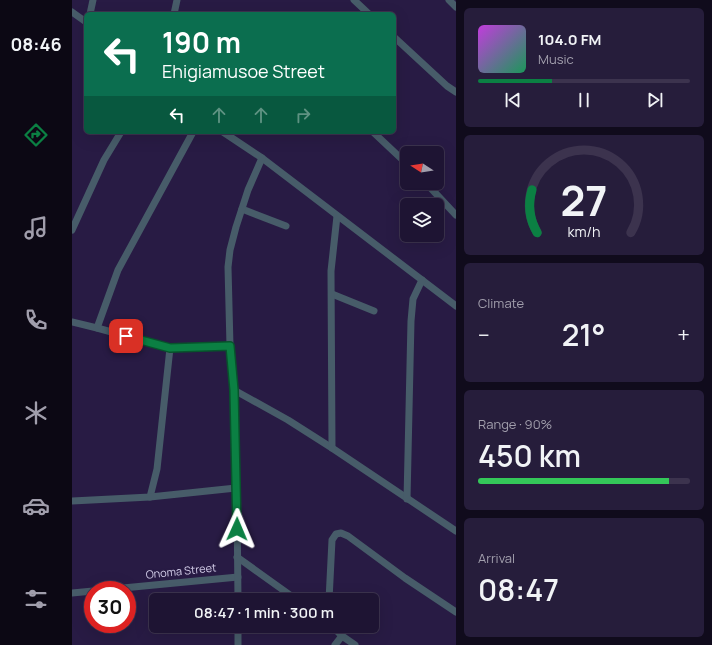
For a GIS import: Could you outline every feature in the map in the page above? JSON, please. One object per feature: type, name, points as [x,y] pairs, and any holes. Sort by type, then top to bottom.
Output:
[{"type":"street","points":[[90,12],[93,0]]},
{"type":"street","points":[[174,12],[177,0]]},
{"type":"street","points":[[354,0],[367,12]]},
{"type":"street","points":[[449,0],[456,7]]},
{"type":"street","points":[[72,12],[84,21]]},
{"type":"street","points":[[396,39],[447,86],[456,92]]},
{"type":"street","points":[[72,230],[104,160],[120,134]]},
{"type":"street","points":[[97,328],[118,270],[193,134]]},
{"type":"street","points":[[226,134],[262,158],[336,216],[456,306]]},
{"type":"street","points":[[375,134],[400,157]]},
{"type":"street","points":[[238,593],[234,390],[230,346],[228,267],[230,250],[242,209],[248,190],[262,158]]},
{"type":"street","points":[[433,190],[456,215]]},
{"type":"street","points":[[242,209],[286,226]]},
{"type":"street","points":[[332,448],[331,271],[336,216]]},
{"type":"street","points":[[408,500],[411,321],[413,299],[422,280]]},
{"type":"street","points":[[332,294],[374,311]]},
{"type":"street","points":[[72,322],[170,348],[230,346]]},
{"type":"street","points":[[150,497],[157,469],[170,348]]},
{"type":"street","points":[[234,390],[288,420],[456,531]]},
{"type":"street","points":[[72,501],[150,497],[236,488]]},
{"type":"street","points":[[329,593],[332,540],[334,536],[340,533],[348,536],[405,578],[456,612]]},
{"type":"street","points":[[237,557],[287,593]]},
{"type":"street","name":"Onoma Street","points":[[136,587],[238,577]]},
{"type":"street","points":[[72,593],[84,592]]},
{"type":"street","points":[[238,633],[238,645]]},
{"type":"street","points":[[339,633],[355,645]]},
{"type":"street","points":[[335,645],[342,636]]},
{"type":"route","points":[[126,336],[170,348],[230,346],[234,390],[237,529]]}]
